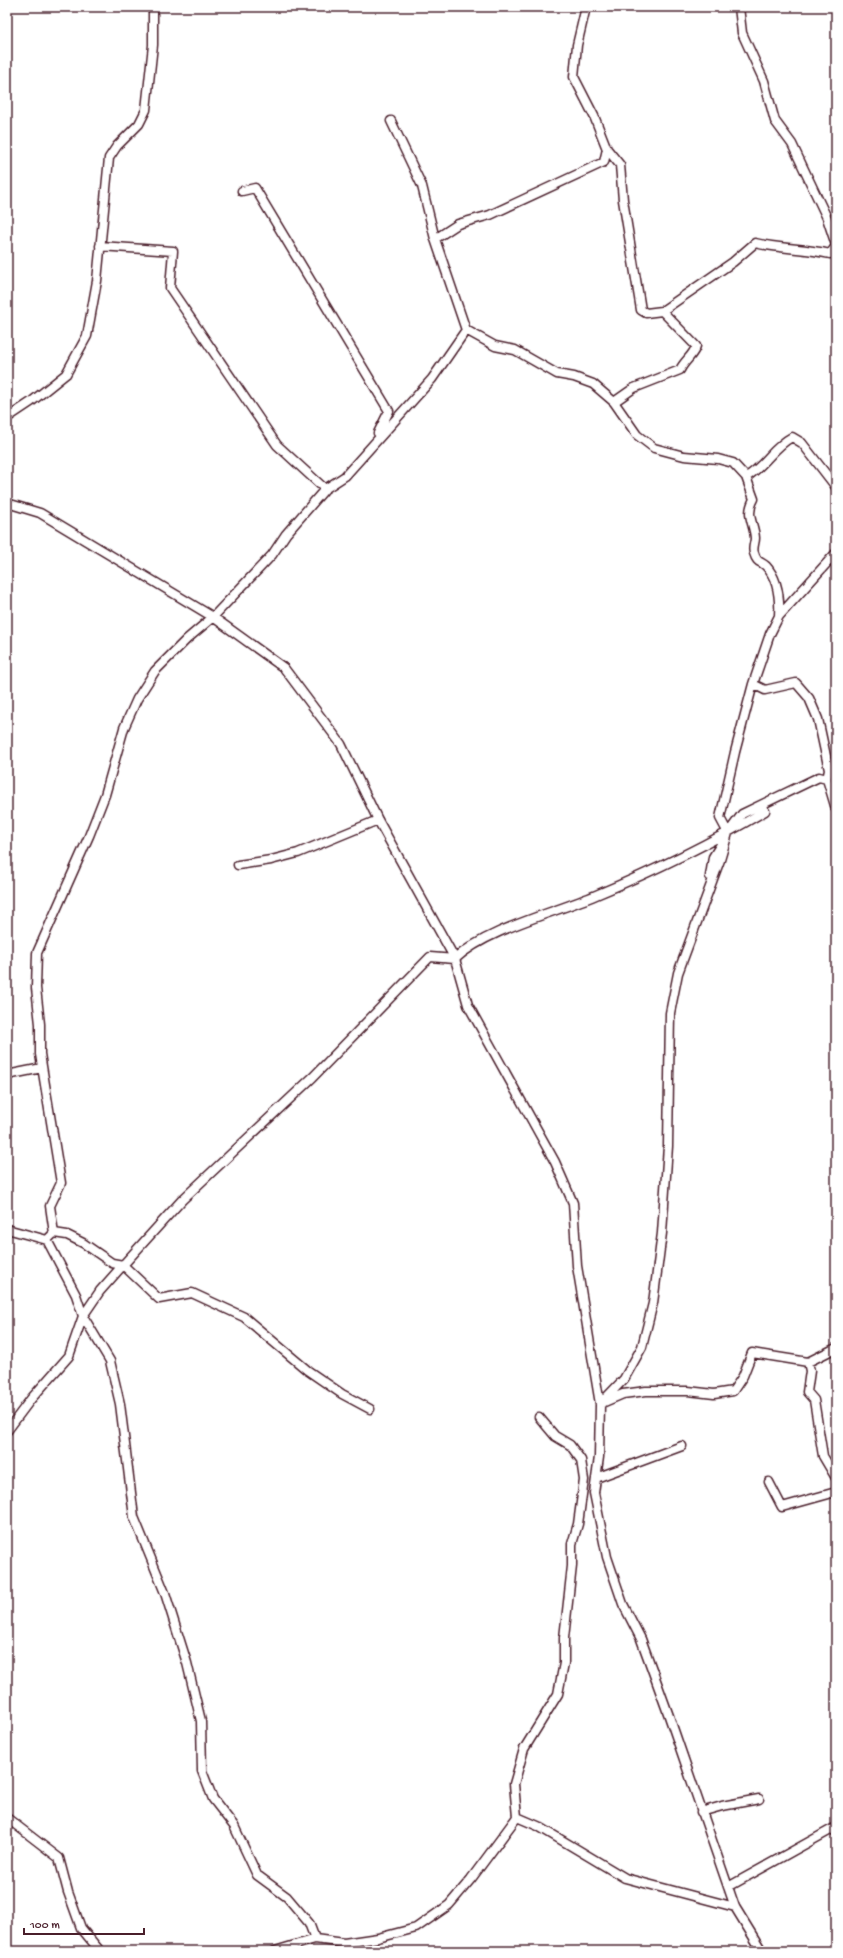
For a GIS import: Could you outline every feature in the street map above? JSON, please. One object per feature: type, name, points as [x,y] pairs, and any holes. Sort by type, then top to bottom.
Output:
[{"type":"street","points":[[7,418],[31,402],[66,374],[87,336],[97,281],[109,158],[117,146],[139,124],[146,110],[153,45],[153,7]]},
{"type":"street","points":[[586,7],[577,45],[574,77],[594,116],[608,149],[620,165],[623,200],[641,310],[646,313],[662,311],[733,262],[755,243],[778,248],[817,251],[830,254],[836,246],[827,218],[792,144],[775,121],[764,81],[742,33],[739,7]]},
{"type":"street","points":[[391,121],[422,186],[435,239],[466,330],[495,346],[515,350],[557,374],[574,376],[593,384],[614,402],[637,435],[654,448],[684,456],[718,459],[733,463],[746,477],[754,499],[750,508],[755,538],[753,551],[758,562],[765,566],[769,571],[780,595],[779,616]]},
{"type":"street","points":[[435,239],[458,224],[490,216],[604,162],[608,149]]},
{"type":"street","points":[[242,191],[255,188],[390,411],[374,443]]},
{"type":"street","points":[[100,246],[173,251],[170,288],[277,445],[325,489]]},
{"type":"street","points":[[614,402],[634,388],[680,370],[683,362],[695,351],[696,346],[662,311]]},
{"type":"street","points":[[54,1233],[50,1206],[61,1183],[42,1068],[36,988],[37,953],[89,836],[105,795],[124,728],[137,699],[155,671],[187,639],[213,618],[272,556],[286,534],[325,489],[345,476],[432,379],[466,330]]},
{"type":"street","points":[[746,477],[754,472],[782,442],[792,437],[802,443],[836,486]]},
{"type":"street","points":[[7,503],[40,513],[213,618],[284,668],[341,744],[378,820],[455,959],[468,1005],[555,1162],[573,1203],[577,1266],[600,1404],[599,1457],[594,1493],[607,1557],[623,1604],[640,1639],[669,1716],[735,1907],[762,1951]]},
{"type":"street","points":[[728,833],[720,818],[735,752],[765,646],[779,616],[836,553]]},
{"type":"street","points":[[753,684],[765,690],[796,683],[809,698],[818,720],[832,769],[827,779],[836,809]]},
{"type":"street","points":[[600,1404],[624,1379],[642,1347],[653,1303],[662,1233],[668,1146],[670,1014],[678,973],[708,893],[713,857],[742,814],[819,777],[827,779]]},
{"type":"street","points":[[7,1431],[31,1399],[69,1356],[83,1316],[100,1291],[123,1264],[182,1200],[313,1077],[430,957],[455,959],[463,951],[502,931],[595,896],[672,862],[728,833],[765,811]]},
{"type":"street","points":[[238,865],[271,860],[298,853],[378,820]]},
{"type":"street","points":[[7,1075],[42,1068]]},
{"type":"street","points":[[7,1229],[47,1240],[76,1295],[83,1316],[110,1361],[120,1404],[134,1517],[165,1592],[187,1663],[201,1721],[202,1771],[213,1799],[234,1826],[257,1875],[287,1897],[309,1923],[315,1940]]},
{"type":"street","points":[[47,1240],[54,1233],[67,1234],[112,1263],[123,1264],[159,1299],[192,1293],[244,1317],[307,1370],[342,1394],[370,1409]]},
{"type":"street","points":[[600,1404],[623,1394],[646,1391],[688,1391],[714,1394],[733,1391],[743,1376],[752,1353],[808,1362],[836,1348]]},
{"type":"street","points":[[808,1362],[810,1371],[807,1392],[814,1400],[823,1456],[836,1478]]},
{"type":"street","points":[[275,1951],[315,1940],[344,1943],[378,1938],[416,1928],[449,1905],[471,1879],[517,1817],[514,1784],[524,1749],[558,1694],[564,1663],[564,1638],[572,1566],[572,1544],[578,1524],[584,1480],[581,1460],[570,1445],[555,1436],[539,1418]]},
{"type":"street","points":[[596,1478],[682,1446]]},
{"type":"street","points":[[770,1482],[782,1506],[836,1492]]},
{"type":"street","points":[[701,1812],[728,1804],[759,1799]]},
{"type":"street","points":[[517,1817],[538,1826],[625,1878],[735,1907]]},
{"type":"street","points":[[7,1818],[59,1858],[68,1892],[81,1928],[100,1951]]},
{"type":"street","points":[[728,1886],[836,1827]]}]
